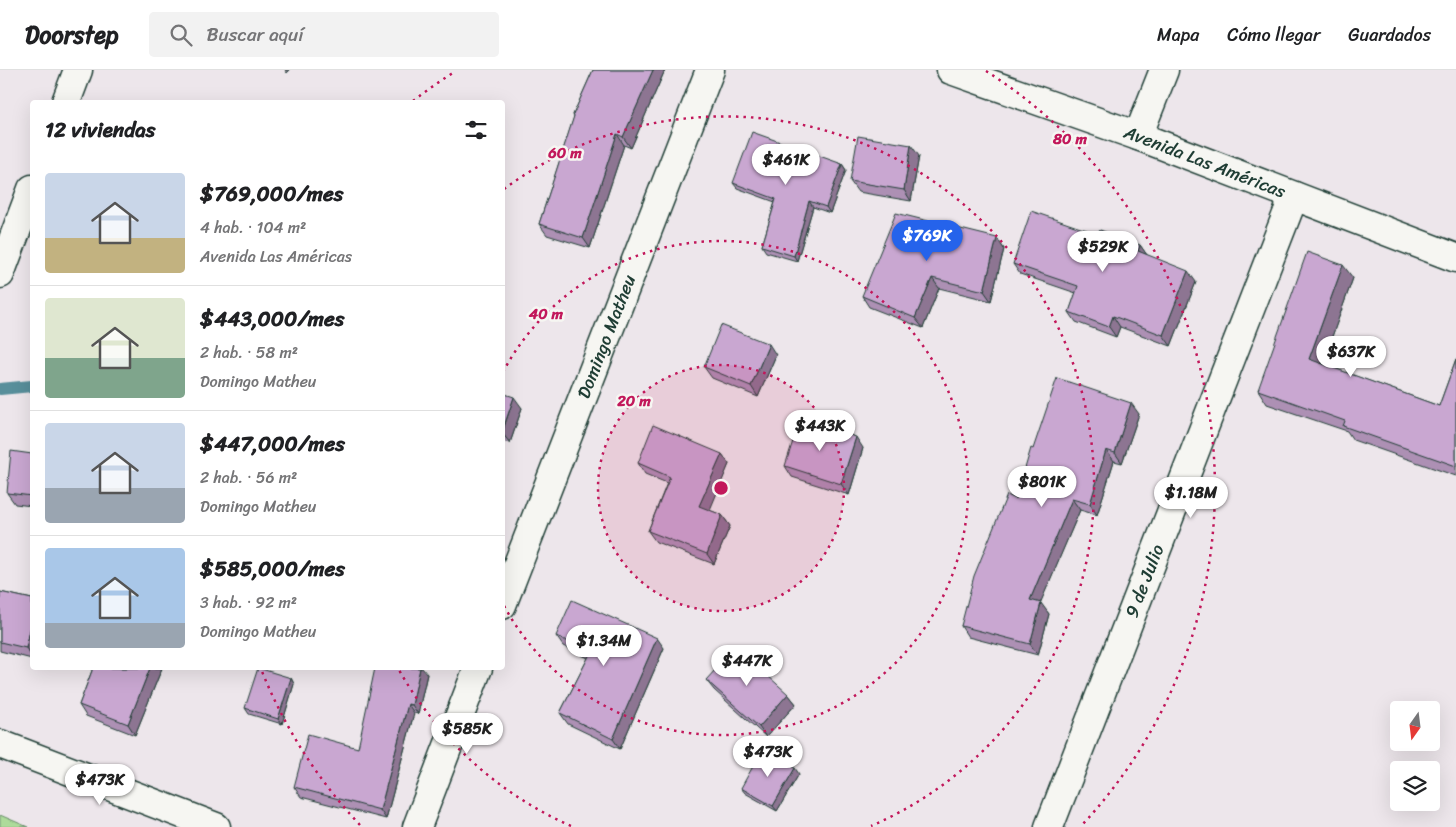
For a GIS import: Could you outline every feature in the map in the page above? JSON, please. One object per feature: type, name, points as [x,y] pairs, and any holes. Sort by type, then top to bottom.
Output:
[{"type":"street","points":[[67,100],[78,70]]},
{"type":"street","name":"Domingo Matheu","points":[[505,597],[710,70]]},
{"type":"street","name":"Avenida Las Américas","points":[[951,70],[1138,136],[1456,258]]},
{"type":"street","points":[[1138,136],[1164,70]]},
{"type":"street","points":[[0,274],[30,194]]},
{"type":"street","name":"9 de Julio","points":[[1048,827],[1294,196]]},
{"type":"street","points":[[416,827],[477,670]]},
{"type":"street","points":[[0,744],[216,827]]},
{"type":"green space","points":[[0,815],[28,827],[0,827]]},
{"type":"building","points":[[593,70],[653,70],[623,137],[617,134],[583,238],[539,224],[573,115]]},
{"type":"building","points":[[752,132],[842,164],[826,207],[809,201],[794,256],[762,246],[776,199],[733,183]]},
{"type":"building","points":[[858,136],[911,145],[904,190],[850,181]]},
{"type":"building","points":[[1031,211],[1098,234],[1100,230],[1140,245],[1138,251],[1188,271],[1163,335],[1113,316],[1109,327],[1069,312],[1078,286],[1013,264]]},
{"type":"building","points":[[896,213],[997,238],[984,291],[932,278],[915,318],[862,296]]},
{"type":"building","points":[[1307,252],[1343,265],[1309,359],[1439,406],[1456,359],[1456,466],[1343,426],[1345,421],[1258,390]]},
{"type":"building","points":[[721,325],[769,344],[751,386],[704,367]]},
{"type":"building","points":[[1057,378],[1131,403],[1115,453],[1106,450],[1090,504],[1072,499],[1030,600],[1041,603],[1030,644],[961,626],[974,576],[1007,495],[1016,499],[1031,448],[1033,449]]},
{"type":"building","points":[[505,394],[514,397],[505,423]]},
{"type":"building","points":[[800,419],[856,437],[841,484],[785,466]]},
{"type":"building","points":[[653,425],[722,454],[699,506],[722,515],[707,554],[648,531],[670,477],[638,463]]},
{"type":"building","points":[[11,451],[30,454],[30,496],[7,493]]},
{"type":"building","points":[[0,592],[30,599],[30,630],[26,648],[0,642]]},
{"type":"building","points":[[572,600],[657,638],[613,739],[560,713],[591,652],[556,636]]},
{"type":"building","points":[[736,647],[788,694],[759,727],[706,680]]},
{"type":"building","points":[[92,670],[149,670],[128,724],[79,705]]},
{"type":"building","points":[[257,670],[265,670],[291,678],[278,719],[245,708]]},
{"type":"building","points":[[375,670],[420,670],[412,705],[408,704],[380,810],[294,787],[308,734],[358,748]]},
{"type":"building","points":[[762,750],[795,768],[773,806],[741,788]]},
{"type":"waterway","points":[[0,389],[30,386]]}]
